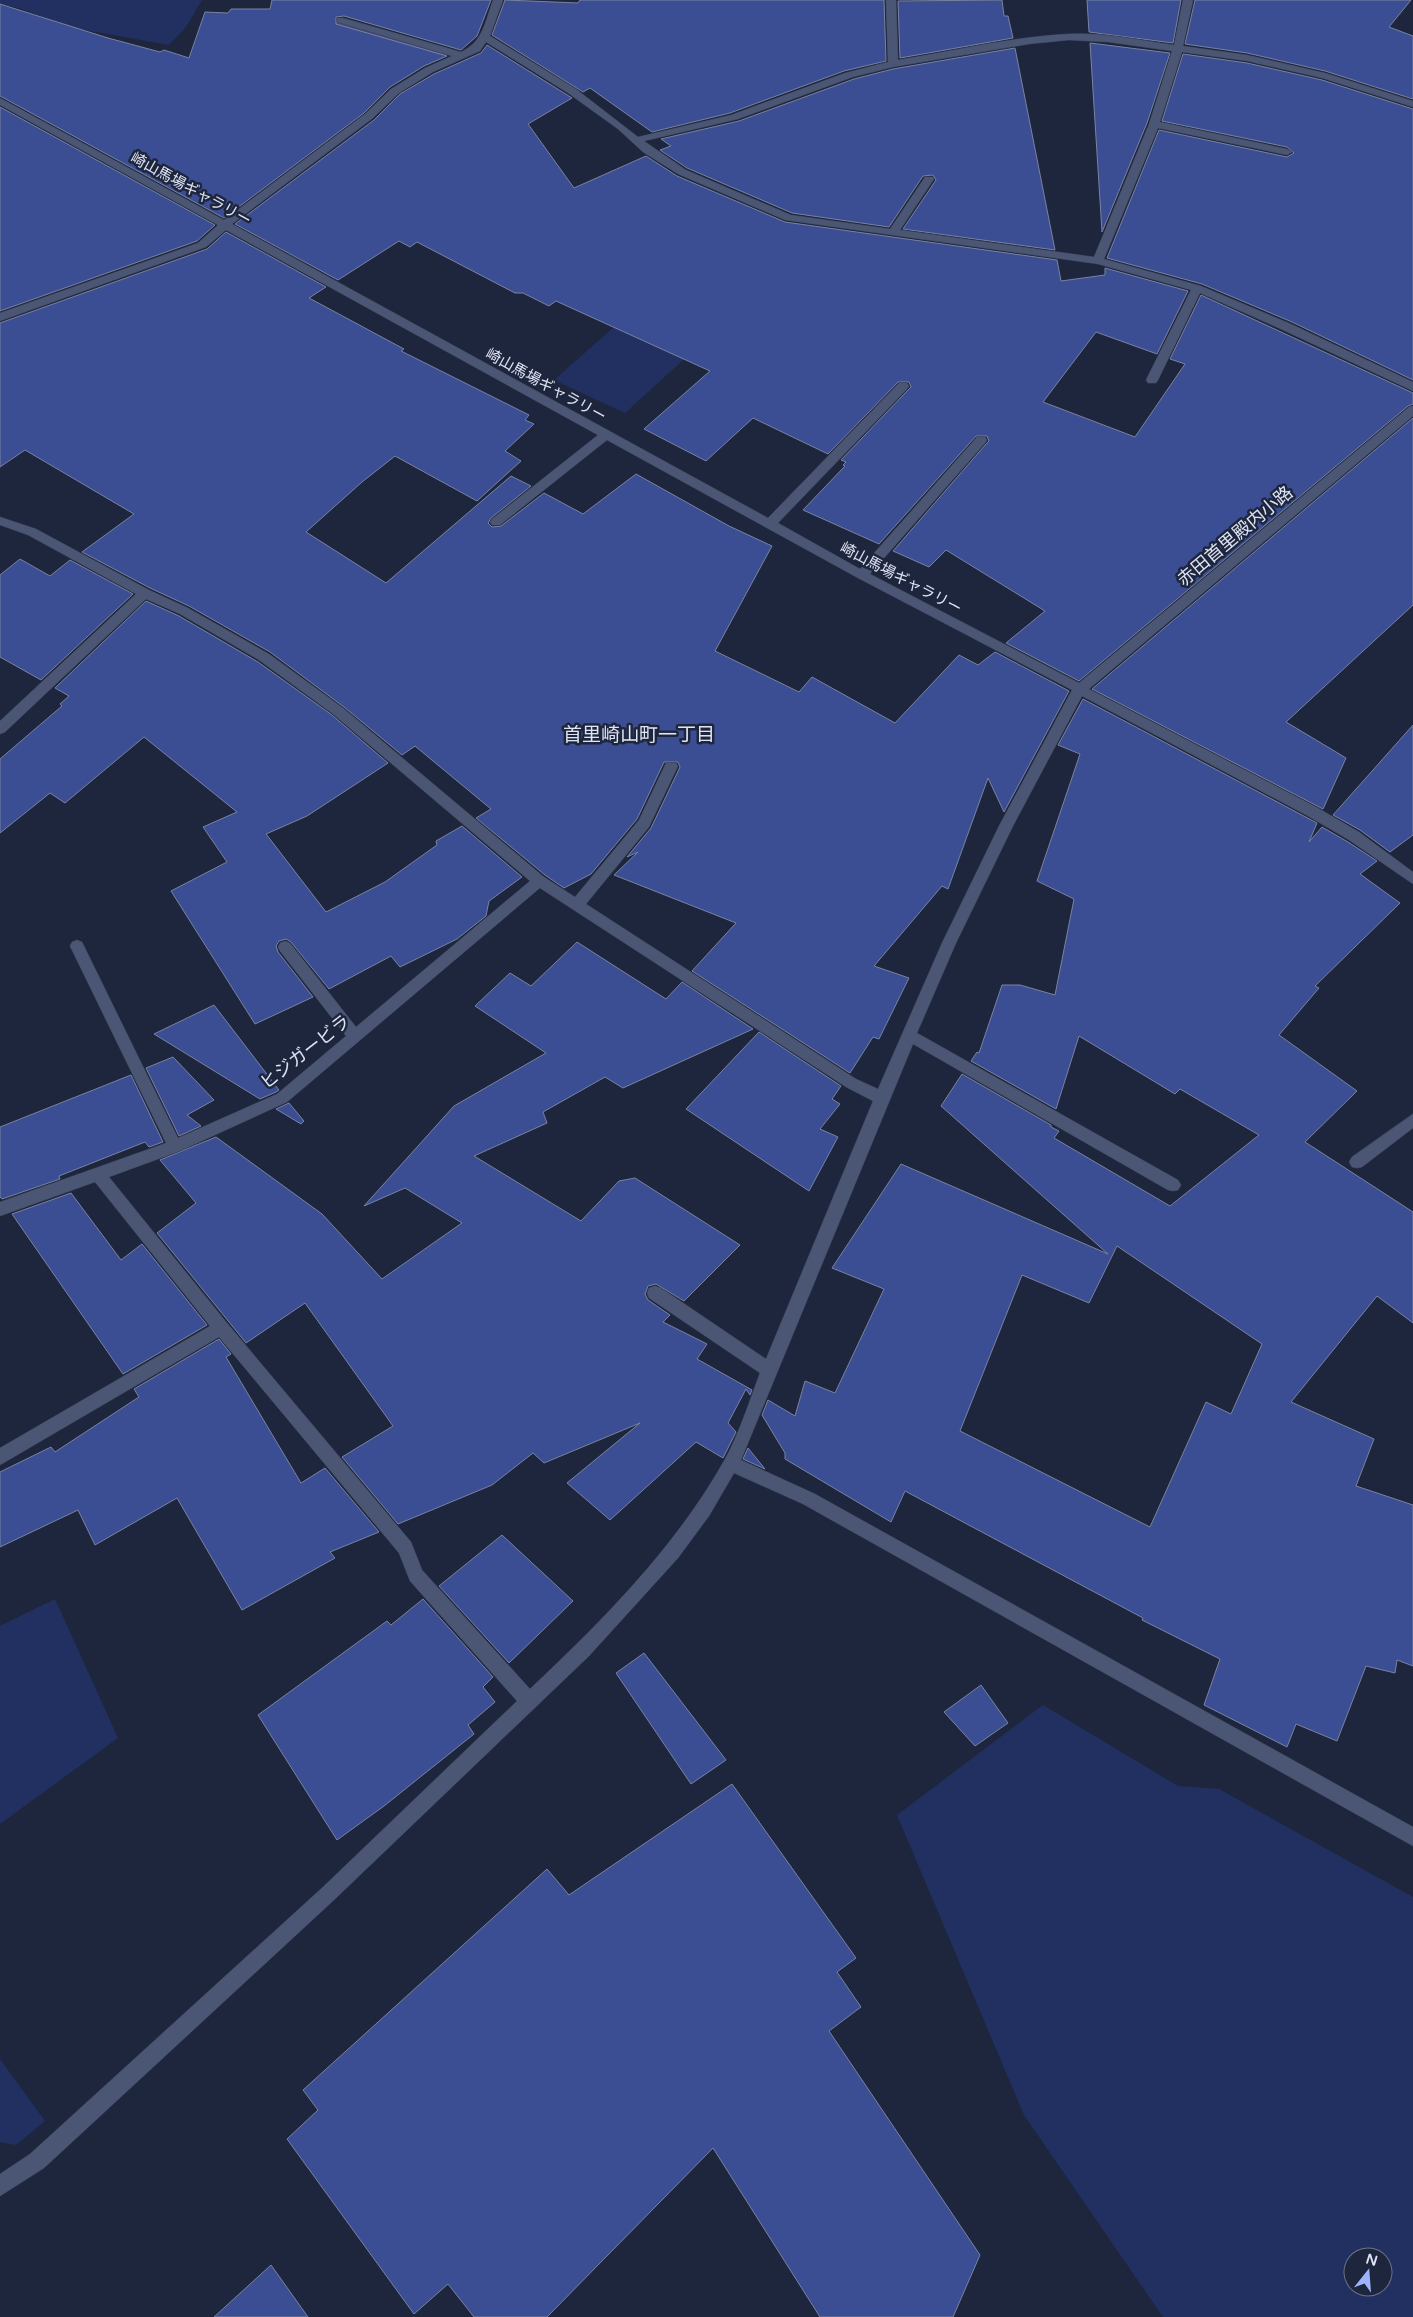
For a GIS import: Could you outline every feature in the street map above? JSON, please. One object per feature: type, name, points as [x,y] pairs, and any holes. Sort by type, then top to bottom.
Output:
[{"type":"street","points":[[0,317],[202,245],[242,210],[369,116],[395,91],[429,70],[476,49],[485,37],[498,0]]},
{"type":"street","points":[[891,0],[892,64]]},
{"type":"street","points":[[1098,261],[1154,124],[1178,48],[1188,0]]},
{"type":"street","points":[[340,20],[463,56]]},
{"type":"street","points":[[485,37],[572,91],[654,154],[698,181],[789,218],[1098,261],[1148,272],[1197,288],[1287,327],[1413,387]]},
{"type":"street","points":[[637,140],[734,117],[849,75],[892,64],[1029,41],[1069,37],[1108,39],[1247,58],[1308,72],[1413,104]]},
{"type":"street","name":"崎山馬場ギャラリー","points":[[0,101],[769,525],[1313,812],[1354,836],[1413,879]]},
{"type":"street","points":[[1154,124],[1287,152]]},
{"type":"street","points":[[892,233],[929,179]]},
{"type":"street","points":[[1152,380],[1197,288]]},
{"type":"street","points":[[769,525],[903,386]]},
{"type":"street","name":"赤田首里殿内小路","points":[[0,2186],[44,2154],[329,1893],[617,1616],[670,1556],[701,1515],[731,1464],[882,1098],[949,943],[1006,826],[1070,703],[1079,690],[1413,410]]},
{"type":"street","points":[[496,522],[605,435]]},
{"type":"street","points":[[862,575],[981,440]]},
{"type":"street","points":[[1,522],[32,532],[145,593],[184,611],[272,662],[338,711],[540,881],[851,1083],[882,1098]]},
{"type":"street","points":[[0,729],[145,593]]},
{"type":"street","points":[[576,905],[644,823],[671,766]]},
{"type":"street","name":"ヒジガービラ","points":[[0,1210],[175,1147],[232,1123],[282,1098],[540,881]]},
{"type":"street","points":[[77,946],[175,1147]]},
{"type":"street","points":[[285,946],[354,1037]]},
{"type":"street","points":[[909,1034],[1173,1185]]},
{"type":"street","points":[[1358,1162],[1413,1120]]},
{"type":"street","points":[[98,1175],[405,1548],[416,1574],[528,1701]]},
{"type":"street","points":[[655,1293],[769,1370]]},
{"type":"street","points":[[0,1457],[222,1328]]},
{"type":"street","points":[[731,1464],[809,1499],[1201,1716],[1413,1837]]},
{"type":"shaded area","points":[[0,0],[202,0],[186,27],[169,45],[74,28],[19,8],[0,4]]},
{"type":"shaded area","points":[[654,292],[714,332],[625,413],[554,380]]},
{"type":"shaded area","points":[[55,1599],[118,1738],[0,1824],[0,1626]]},
{"type":"shaded area","points":[[1043,1705],[1178,1786],[1219,1789],[1413,1897],[1413,2317],[1163,2317],[1024,2115],[897,1815]]},
{"type":"shaded area","points":[[0,2059],[45,2121],[16,2145],[0,2142]]},
{"type":"building","points":[[272,0],[491,0],[477,36],[461,50],[344,16],[336,17],[336,24],[447,56],[424,66],[390,87],[364,113],[224,218],[0,96],[0,4],[108,38],[160,52],[164,50],[189,58],[205,12],[228,13],[231,9],[270,9]]},
{"type":"building","points":[[505,0],[578,3],[580,0],[884,0],[886,61],[844,71],[730,113],[652,132],[590,88],[583,92],[492,35]]},
{"type":"building","points":[[1002,0],[1004,16],[1008,16],[1013,38],[900,58],[898,1]]},
{"type":"building","points":[[1087,0],[1181,0],[1173,43],[1089,32]]},
{"type":"building","points":[[1195,0],[1411,0],[1389,27],[1413,36],[1413,99],[1325,71],[1247,53],[1185,44]]},
{"type":"building","points":[[1090,43],[1170,53],[1147,123],[1102,232]]},
{"type":"building","points":[[487,45],[572,98],[528,124],[574,188],[646,156],[677,176],[785,222],[1057,260],[1061,281],[1105,275],[1105,268],[1188,291],[1157,354],[1096,332],[1043,402],[1135,437],[1185,364],[1170,359],[1201,295],[1413,393],[1413,404],[1408,406],[1079,681],[1006,643],[1045,611],[946,550],[929,567],[893,551],[989,441],[987,436],[976,436],[879,544],[803,510],[845,466],[843,465],[846,462],[841,460],[911,387],[909,382],[898,382],[828,454],[753,418],[706,461],[644,429],[710,371],[556,301],[549,306],[523,293],[515,293],[417,242],[410,247],[399,241],[338,280],[235,224],[374,120],[400,94],[434,74],[481,53]]},
{"type":"building","points":[[1015,48],[1055,250],[903,229],[936,180],[933,175],[923,176],[889,227],[792,213],[687,168],[660,150],[671,146],[661,139],[739,121],[854,79],[893,69]]},
{"type":"building","points":[[1183,54],[1247,63],[1322,80],[1413,109],[1413,380],[1292,322],[1202,284],[1107,258],[1159,130],[1287,157],[1294,153],[1287,147],[1162,121]]},
{"type":"building","points":[[0,107],[215,225],[197,241],[0,311]]},
{"type":"building","points":[[226,232],[326,287],[309,298],[404,349],[401,351],[529,415],[525,420],[534,424],[505,451],[521,461],[477,501],[395,456],[362,482],[306,532],[386,583],[511,476],[531,486],[491,518],[488,523],[492,527],[501,526],[544,493],[583,514],[636,474],[729,526],[772,546],[715,651],[799,692],[812,677],[895,723],[959,655],[978,665],[995,652],[1069,691],[1004,812],[988,778],[948,889],[942,886],[874,966],[909,978],[879,1039],[873,1037],[850,1073],[692,971],[736,923],[614,875],[638,852],[627,857],[651,828],[680,767],[678,762],[664,762],[637,819],[591,874],[564,888],[545,875],[476,818],[491,809],[415,746],[402,755],[344,707],[270,652],[189,606],[150,588],[82,552],[134,514],[25,450],[0,467],[0,323],[207,249]]},
{"type":"building","points":[[1413,418],[1413,605],[1286,722],[1346,758],[1323,809],[1092,689]]},
{"type":"building","points":[[20,559],[50,576],[70,560],[133,594],[41,680],[0,657],[0,575]]},
{"type":"building","points":[[146,601],[179,616],[258,662],[332,715],[388,763],[307,816],[266,834],[326,912],[385,882],[437,845],[436,841],[462,826],[522,877],[489,901],[486,916],[457,939],[400,967],[391,956],[329,989],[291,942],[286,939],[279,941],[276,946],[278,952],[313,997],[255,1024],[171,891],[227,862],[203,827],[237,812],[144,737],[65,803],[50,793],[0,833],[0,759],[62,706],[60,704],[69,696],[55,688]]},
{"type":"building","points":[[1083,699],[1317,823],[1309,842],[1322,827],[1348,842],[1377,861],[1360,874],[1400,903],[1315,986],[1319,988],[1279,1035],[1357,1091],[1305,1142],[1413,1212],[1413,1323],[1377,1296],[1291,1402],[1374,1439],[1356,1486],[1413,1505],[1413,1666],[1397,1660],[1395,1673],[1366,1666],[1337,1741],[1296,1724],[1287,1747],[1204,1705],[1220,1659],[1142,1620],[1143,1618],[905,1491],[891,1522],[785,1459],[785,1453],[762,1415],[768,1400],[795,1416],[805,1381],[835,1393],[884,1289],[832,1268],[901,1164],[1108,1254],[941,1106],[962,1074],[1051,1125],[1051,1127],[1059,1131],[1054,1138],[1170,1206],[1259,1135],[1180,1089],[1175,1094],[1079,1036],[1056,1109],[971,1061],[977,1052],[979,1053],[1002,985],[1020,985],[1055,995],[1074,899],[1037,881],[1080,754],[1058,745]],"holes":[[[1117,1246],[1262,1344],[1231,1414],[1206,1402],[1150,1527],[960,1431],[1022,1275],[1089,1303]]]},
{"type":"building","points":[[1413,725],[1413,835],[1390,852],[1360,830],[1333,815]]},
{"type":"building","points":[[577,942],[666,999],[682,982],[753,1029],[623,1088],[605,1077],[543,1112],[547,1123],[474,1156],[581,1221],[619,1181],[635,1178],[740,1245],[684,1301],[656,1284],[648,1286],[645,1294],[648,1300],[670,1315],[663,1322],[707,1344],[697,1359],[752,1390],[750,1395],[746,1389],[728,1423],[736,1432],[723,1458],[696,1442],[610,1520],[567,1483],[640,1423],[544,1463],[533,1453],[492,1485],[398,1524],[342,1457],[393,1426],[305,1303],[246,1343],[157,1233],[196,1203],[160,1160],[216,1137],[322,1214],[382,1279],[462,1223],[405,1188],[364,1206],[454,1106],[546,1053],[475,1006],[510,973],[531,986]]},
{"type":"building","points":[[214,1005],[279,1090],[260,1099],[154,1034]]},
{"type":"building","points":[[759,1032],[841,1086],[832,1099],[840,1104],[820,1129],[838,1137],[809,1191],[686,1109]]},
{"type":"building","points":[[173,1057],[214,1100],[187,1115],[201,1126],[179,1136],[146,1068]]},
{"type":"building","points":[[131,1075],[163,1142],[149,1147],[145,1142],[59,1176],[60,1179],[2,1199],[0,1197],[0,1127]]},
{"type":"building","points":[[289,1103],[304,1121],[301,1124],[276,1109]]},
{"type":"building","points":[[71,1193],[121,1260],[142,1244],[207,1325],[123,1374],[12,1214]]},
{"type":"building","points":[[219,1339],[231,1354],[226,1357],[301,1483],[325,1468],[379,1532],[330,1552],[335,1558],[242,1610],[177,1498],[95,1545],[78,1510],[0,1547],[0,1472],[51,1447],[55,1452],[139,1397],[134,1389]]},
{"type":"building","points":[[748,1448],[765,1469],[743,1459]]},
{"type":"building","points":[[502,1535],[573,1601],[509,1663],[439,1586]]},
{"type":"building","points":[[423,1599],[493,1677],[483,1687],[495,1702],[468,1725],[474,1734],[384,1806],[337,1840],[258,1715],[387,1621],[391,1625]]},
{"type":"building","points":[[644,1653],[726,1760],[691,1784],[616,1673]]},
{"type":"building","points":[[981,1685],[1008,1723],[975,1746],[944,1712]]},
{"type":"building","points":[[732,1784],[856,1958],[837,1972],[861,2007],[829,2031],[980,2255],[953,2317],[820,2317],[713,2148],[547,2317],[474,2317],[448,2284],[414,2314],[287,2139],[318,2110],[303,2090],[547,1869],[569,1895]]},
{"type":"building","points":[[271,2265],[308,2317],[214,2317]]},
{"type":"waterway","points":[[316,21],[331,21],[442,55]]},
{"type":"district","name":"首里崎山町一丁目","points":[[639,734]]}]
